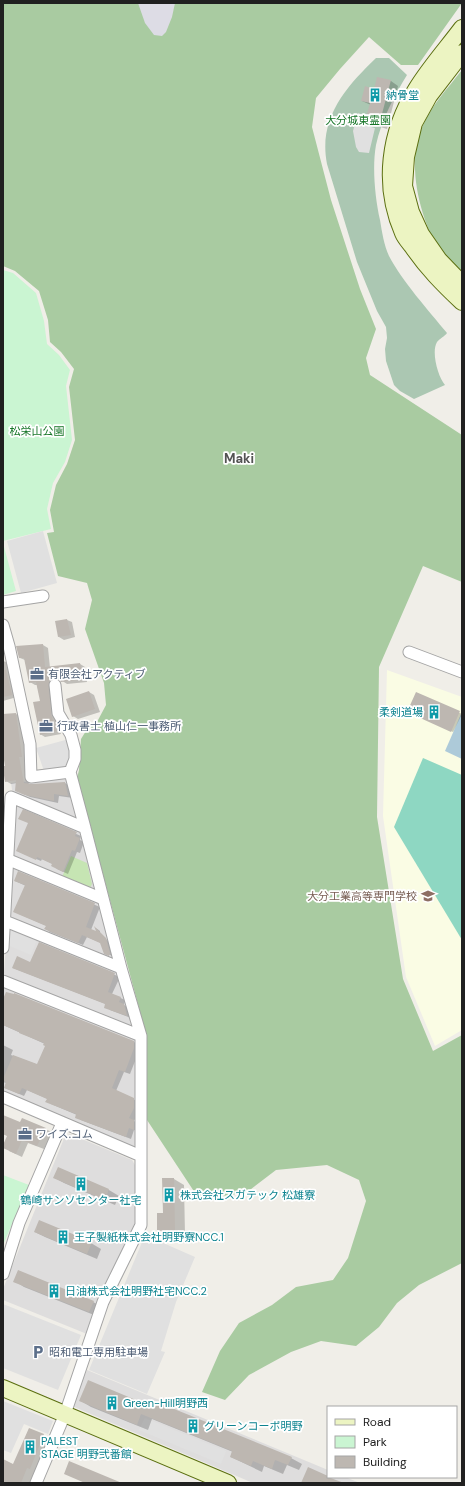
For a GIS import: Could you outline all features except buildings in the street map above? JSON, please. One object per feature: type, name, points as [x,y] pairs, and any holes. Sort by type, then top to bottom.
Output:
[{"type":"street","points":[[462,28],[417,88],[401,116],[392,150],[390,178],[394,204],[404,234],[427,268],[462,302]]},
{"type":"street","points":[[462,53],[429,96],[414,123],[406,157],[404,186],[411,212],[421,234],[439,260],[462,284]]},
{"type":"street","points":[[3,602],[43,596]]},
{"type":"street","points":[[3,625],[30,744],[31,777],[70,772]]},
{"type":"street","points":[[409,652],[462,672]]},
{"type":"street","points":[[36,1483],[65,1414],[103,1302],[141,1224],[141,1036],[120,968],[70,772],[75,760],[75,750],[71,735],[58,714],[55,685]]},
{"type":"street","points":[[3,948],[11,797],[85,828]]},
{"type":"street","points":[[8,860],[103,899]]},
{"type":"street","points":[[5,921],[120,968]]},
{"type":"street","points":[[3,981],[141,1036]]},
{"type":"street","points":[[3,1097],[141,1156]]},
{"type":"street","points":[[3,1273],[19,1223],[62,1123]]},
{"type":"street","points":[[3,1388],[228,1483]]},
{"type":"shaded area","points":[[138,3],[175,3],[172,17],[166,32],[162,36],[154,35],[145,23]]},
{"type":"shaded area","points":[[358,113],[363,115],[363,125],[375,128],[369,153],[359,152],[356,147],[353,131]]},
{"type":"shaded area","points":[[43,531],[57,583],[21,593],[7,541]]},
{"type":"shaded area","name":"大分工業高等専門学校","points":[[387,670],[462,697],[462,1030],[435,1046],[406,977],[383,816]]},
{"type":"shaded area","points":[[69,739],[71,766],[44,771],[36,748]]},
{"type":"shaded area","points":[[67,778],[138,1037],[136,1145],[131,1147],[3,1094],[3,987],[7,979],[4,973],[15,809],[11,783]]},
{"type":"shaded area","points":[[9,925],[38,937],[31,955],[10,946]]},
{"type":"shaded area","points":[[70,1134],[132,1160],[135,1165],[137,1220],[87,1334],[3,1300],[3,1289],[65,1136]]},
{"type":"shaded area","points":[[145,1235],[195,1257],[176,1302],[161,1351],[165,1352],[147,1394],[89,1370]]},
{"type":"shaded area","name":"昭和電工専用駐車場","points":[[3,1304],[81,1335],[58,1390],[3,1368]]},
{"type":"shaded area","points":[[87,1370],[327,1470],[327,1478],[348,1478],[360,1483],[253,1483],[72,1406]]},
{"type":"shaded area","points":[[3,1401],[53,1421],[48,1434],[24,1424],[11,1453],[3,1450]]},
{"type":"shaded area","points":[[145,1418],[226,1451],[221,1464],[139,1430]]},
{"type":"green space","points":[[3,3],[462,3],[418,65],[401,65],[369,37],[316,98],[312,127],[331,200],[360,289],[376,329],[366,358],[370,375],[462,435],[462,582],[423,566],[379,667],[377,817],[403,979],[433,1051],[462,1035],[462,1263],[419,1285],[397,1303],[379,1327],[356,1346],[321,1341],[291,1352],[249,1375],[225,1400],[202,1392],[220,1351],[239,1323],[272,1305],[296,1287],[333,1280],[348,1258],[366,1201],[359,1180],[327,1165],[276,1170],[246,1193],[199,1199],[147,1120],[146,1034],[77,778],[81,739],[89,726],[97,722],[106,705],[104,683],[85,629],[92,600],[87,583],[58,576],[47,533],[54,532],[50,510],[56,485],[67,464],[75,440],[69,387],[74,369],[61,352],[50,342],[48,320],[39,291],[15,271],[3,266]]},
{"type":"green space","name":"大分城東霊園","points":[[376,58],[389,58],[407,75],[385,118],[376,145],[374,173],[375,192],[384,243],[394,266],[416,296],[447,333],[437,342],[435,346],[436,364],[445,385],[414,399],[400,391],[394,385],[386,361],[386,327],[377,311],[357,262],[327,164],[325,147],[331,118],[337,105],[354,80]]},
{"type":"green space","points":[[462,70],[462,280],[443,257],[427,226],[415,177],[415,160],[417,144],[424,122],[439,98]]},
{"type":"green space","name":"松栄山公園","points":[[3,270],[13,273],[36,293],[44,321],[47,344],[59,355],[70,370],[66,386],[72,440],[65,462],[53,483],[47,509],[51,529],[3,541]]},
{"type":"green space","points":[[3,543],[16,591],[3,595]]},
{"type":"green space","points":[[423,758],[462,775],[462,940],[394,827]]},
{"type":"green space","points":[[71,856],[87,863],[92,884],[89,890],[62,877]]},
{"type":"green space","points":[[3,1175],[29,1185],[3,1245]]},
{"type":"water","points":[[462,712],[462,759],[445,751]]},
{"type":"place","name":"納骨堂","points":[[375,95]]},
{"type":"place","name":"有限会社アクティブ","points":[[37,674]]},
{"type":"place","name":"柔剣道場","points":[[434,712]]},
{"type":"place","name":"行政書士 植山仁一事務所","points":[[46,726]]},
{"type":"place","name":"大分工業高等専門学校","points":[[428,896]]},
{"type":"place","name":"ワイズ.コム","points":[[25,1134]]},
{"type":"place","name":"鶴崎サンソセンター社宅","points":[[81,1184]]},
{"type":"place","name":"株式会社スガテック 松雄寮","points":[[169,1195]]},
{"type":"place","name":"王子製紙株式会社明野寮NCC.1","points":[[63,1237]]},
{"type":"place","name":"日油株式会社明野社宅NCC.2","points":[[54,1291]]},
{"type":"place","name":"昭和電工専用駐車場","points":[[38,1352]]},
{"type":"place","name":"Green-Hill明野西","points":[[112,1403]]},
{"type":"place","name":"グリーンコーポ明野","points":[[193,1426]]},
{"type":"place","name":"PALEST STAGE 明野弐番館","points":[[30,1447]]},
{"type":"district","name":"Maki","points":[[239,458]]}]
